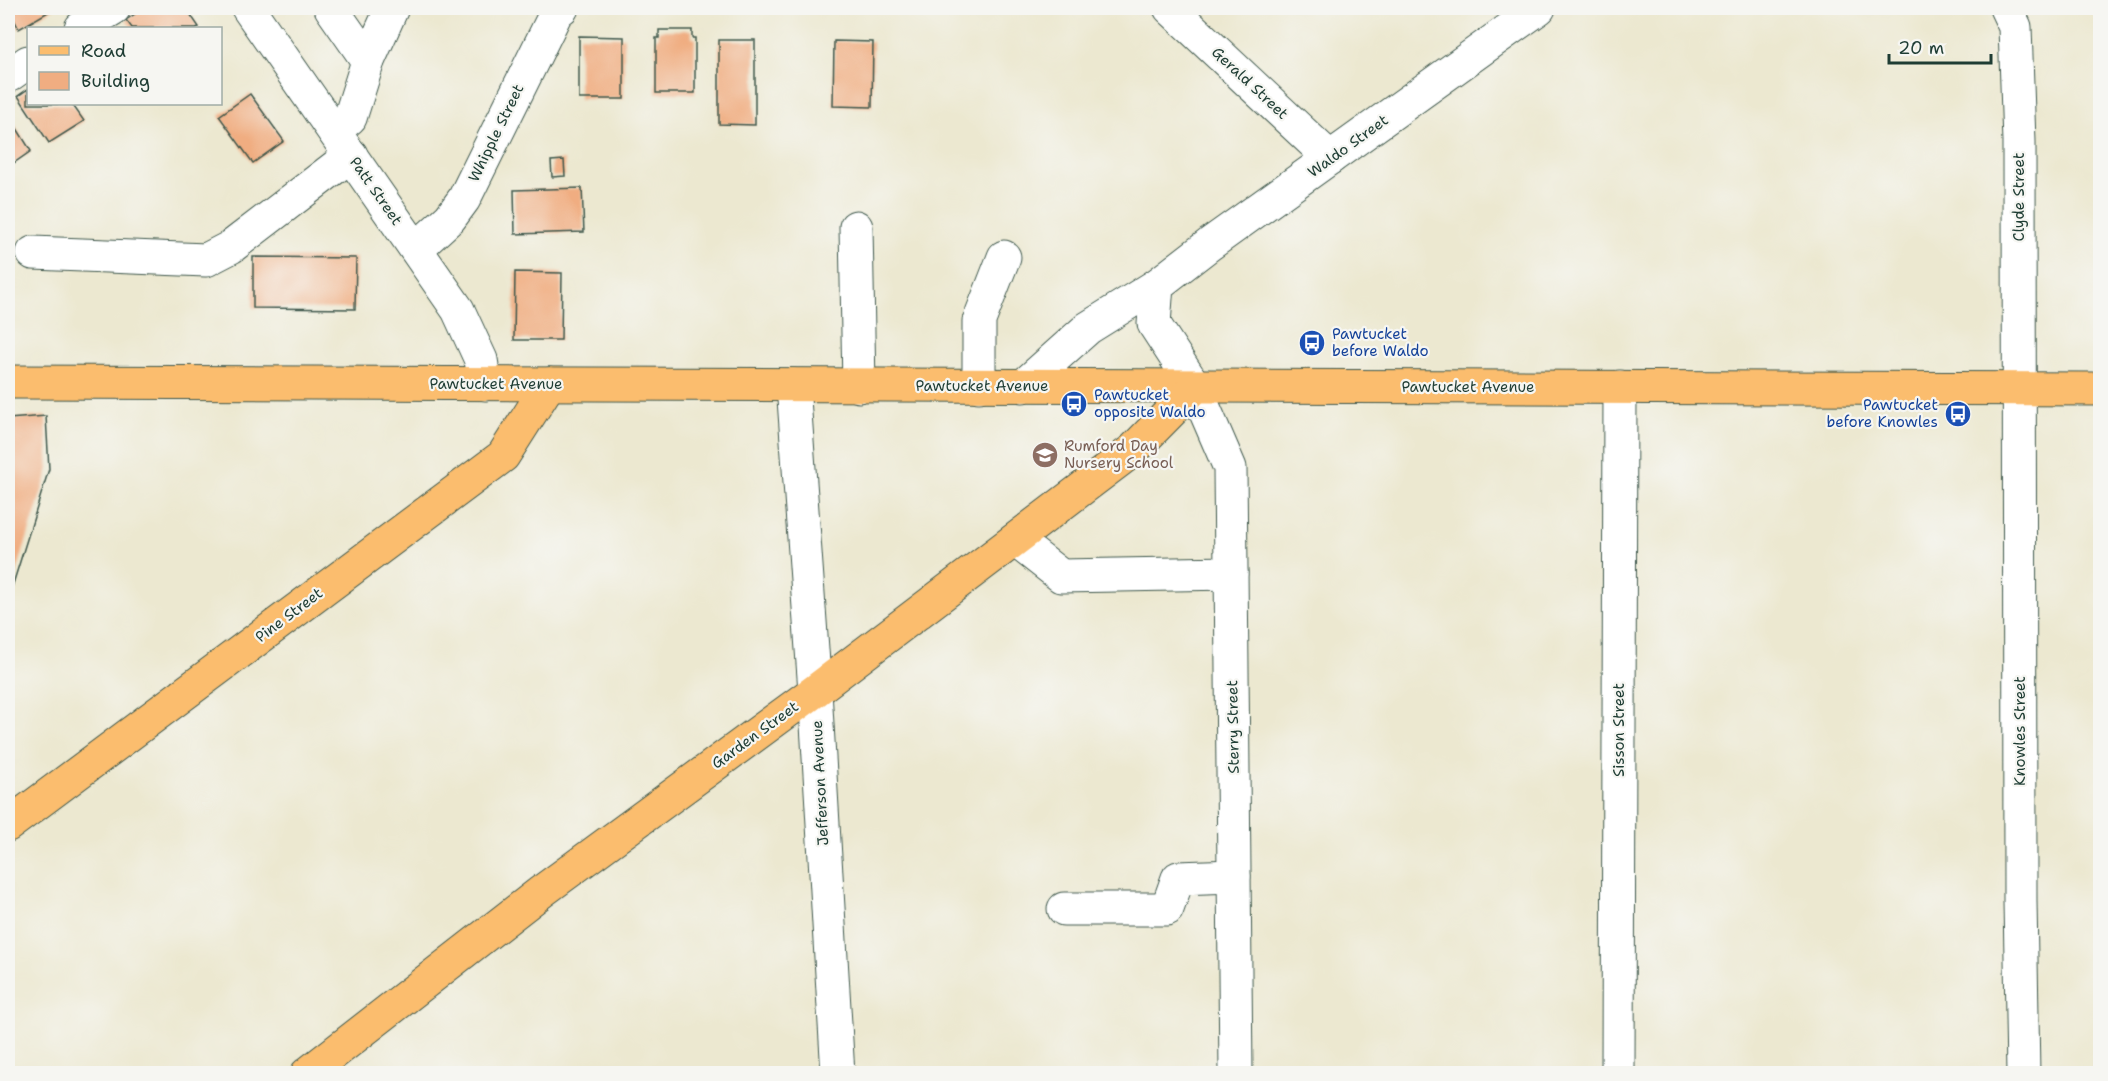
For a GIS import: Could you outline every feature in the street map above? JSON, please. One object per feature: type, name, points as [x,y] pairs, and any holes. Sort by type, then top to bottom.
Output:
[{"type":"main road","name":"Pawtucket Avenue","points":[[8,381],[2100,389]]},
{"type":"main road","name":"Pine Street","points":[[8,825],[503,456],[549,384]]},
{"type":"main road","name":"Garden Street","points":[[307,1074],[541,892],[815,691],[1133,450],[1195,387]]},
{"type":"street","points":[[83,27],[114,8]]},
{"type":"street","name":"Patt Street","points":[[248,8],[458,310],[481,360],[485,384]]},
{"type":"street","points":[[331,8],[368,61]]},
{"type":"street","points":[[33,253],[206,260],[231,248],[343,143],[368,61],[392,8]]},
{"type":"street","name":"Whipple Street","points":[[416,249],[450,218],[464,199],[557,11],[562,8]]},
{"type":"street","name":"Gerald Street","points":[[1170,8],[1330,158]]},
{"type":"street","name":"Waldo Street","points":[[1023,386],[1088,328],[1157,285],[1330,158],[1501,19],[1539,8]]},
{"type":"street","name":"Clyde Street","points":[[2006,8],[2015,27],[2016,39],[2019,142],[2020,389]]},
{"type":"street","points":[[8,76],[27,63]]},
{"type":"street","points":[[856,227],[859,386]]},
{"type":"street","points":[[979,386],[979,321],[1004,257]]},
{"type":"street","points":[[1157,285],[1154,324],[1195,387]]},
{"type":"street","name":"Jefferson Avenue","points":[[793,385],[815,691],[838,1074]]},
{"type":"street","name":"Sterry Street","points":[[1195,387],[1230,468],[1236,1074]]},
{"type":"street","name":"Sisson Street","points":[[1618,1074],[1620,387]]},
{"type":"street","name":"Knowles Street","points":[[2020,389],[2020,901],[2023,1074]]},
{"type":"street","points":[[1015,540],[1060,576],[1231,573]]},
{"type":"street","points":[[1064,909],[1167,909],[1178,878],[1234,876]]},
{"type":"building","points":[[8,8],[55,8],[19,29]]},
{"type":"building","points":[[144,8],[186,8],[199,27],[131,27],[126,20]]},
{"type":"building","points":[[659,30],[692,30],[692,38],[695,38],[695,93],[656,93],[656,38],[659,38]]},
{"type":"building","points":[[579,36],[624,37],[624,99],[579,99]]},
{"type":"building","points":[[719,40],[755,40],[755,125],[719,124]]},
{"type":"building","points":[[834,41],[873,42],[872,107],[833,106]]},
{"type":"building","points":[[27,90],[27,105],[73,105],[84,121],[49,143],[18,96]]},
{"type":"building","points":[[250,94],[284,141],[253,163],[219,116]]},
{"type":"building","points":[[8,114],[31,151],[8,167]]},
{"type":"building","points":[[564,160],[565,176],[552,177],[551,161]]},
{"type":"building","points":[[582,188],[584,232],[515,234],[514,190]]},
{"type":"building","points":[[253,257],[356,258],[355,309],[253,308]]},
{"type":"building","points":[[515,272],[562,273],[561,340],[514,340]]},
{"type":"building","points":[[46,416],[49,469],[8,600],[8,419]]},
{"type":"place","name":"Pawtucket before Waldo","points":[[1312,343]]},
{"type":"place","name":"Pawtucket opposite Waldo","points":[[1074,404]]},
{"type":"place","name":"Pawtucket before Knowles","points":[[1958,414]]},
{"type":"place","name":"Rumford Day Nursery School","points":[[1045,455]]}]
